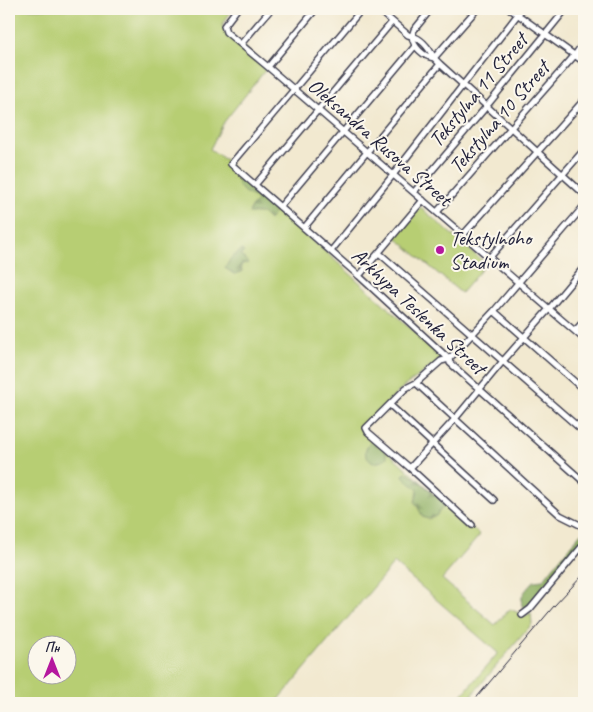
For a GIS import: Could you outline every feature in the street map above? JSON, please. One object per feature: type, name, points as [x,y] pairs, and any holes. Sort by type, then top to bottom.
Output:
[{"type":"street","name":"Oleksandra Rusova Street","points":[[237,9],[224,26],[226,32],[268,66],[584,339]]},
{"type":"street","points":[[241,44],[272,9]]},
{"type":"street","points":[[268,66],[316,9]]},
{"type":"street","points":[[294,89],[362,9]]},
{"type":"street","points":[[378,9],[385,11],[392,22],[408,35],[418,38],[429,48],[434,58],[440,64],[584,194]]},
{"type":"street","points":[[431,9],[414,30],[412,36],[415,46],[428,57],[434,58]]},
{"type":"street","points":[[434,58],[477,9]]},
{"type":"street","points":[[510,9],[584,62]]},
{"type":"street","points":[[331,251],[393,175],[522,9]]},
{"type":"street","name":"Tekstylna 11 Street","points":[[414,192],[566,9]]},
{"type":"street","points":[[255,185],[392,22]]},
{"type":"street","name":"Tekstylna 10 Street","points":[[437,212],[575,55],[584,42]]},
{"type":"street","points":[[280,207],[415,46]]},
{"type":"street","points":[[304,228],[440,64]]},
{"type":"street","name":"Arkhypa Teslenka Street","points":[[294,89],[232,164],[359,276],[449,359],[450,363],[584,482]]},
{"type":"street","points":[[463,235],[584,100]]},
{"type":"street","points":[[490,257],[584,150]]},
{"type":"street","points":[[359,276],[423,200]]},
{"type":"street","points":[[472,525],[368,432],[366,428],[406,388],[416,383],[442,361],[449,359],[519,283],[584,206]]},
{"type":"street","points":[[379,253],[584,432]]},
{"type":"street","points":[[410,468],[455,419],[584,267]]},
{"type":"street","points":[[494,311],[584,390]]},
{"type":"street","points":[[575,331],[584,320]]},
{"type":"street","points":[[416,383],[560,515],[584,527]]},
{"type":"street","points":[[390,405],[494,500]]},
{"type":"street","points":[[522,615],[530,609],[584,544]]},
{"type":"green space","points":[[9,9],[234,9],[222,26],[267,68],[224,122],[210,149],[230,163],[230,166],[444,358],[403,387],[362,430],[480,535],[442,579],[495,625],[510,609],[525,616],[531,613],[532,624],[465,703],[455,703],[498,653],[394,563],[276,703],[9,703]]},
{"type":"green space","points":[[241,176],[276,207],[277,210],[269,220],[262,213],[249,213],[251,207],[257,201],[254,197],[244,192],[237,184]]},
{"type":"green space","name":"Tekstylnoho Stadium","points":[[420,207],[486,264],[461,293],[395,237]]},
{"type":"green space","points":[[242,250],[244,252],[241,255],[248,263],[241,264],[242,272],[234,274],[225,268],[231,258]]},
{"type":"green space","points":[[373,439],[385,452],[387,457],[383,461],[373,463],[367,457],[366,449]]},
{"type":"green space","points":[[406,473],[417,479],[445,504],[436,516],[428,519],[423,517],[415,502],[418,490],[404,477],[403,475]]},
{"type":"green space","points":[[581,533],[584,535],[584,540],[527,607],[522,606],[521,602],[526,590],[534,581],[543,580]]},
{"type":"railway","points":[[472,703],[554,606],[584,574]]},
{"type":"place","name":"Tekstylnoho Stadium","points":[[440,250]]}]
